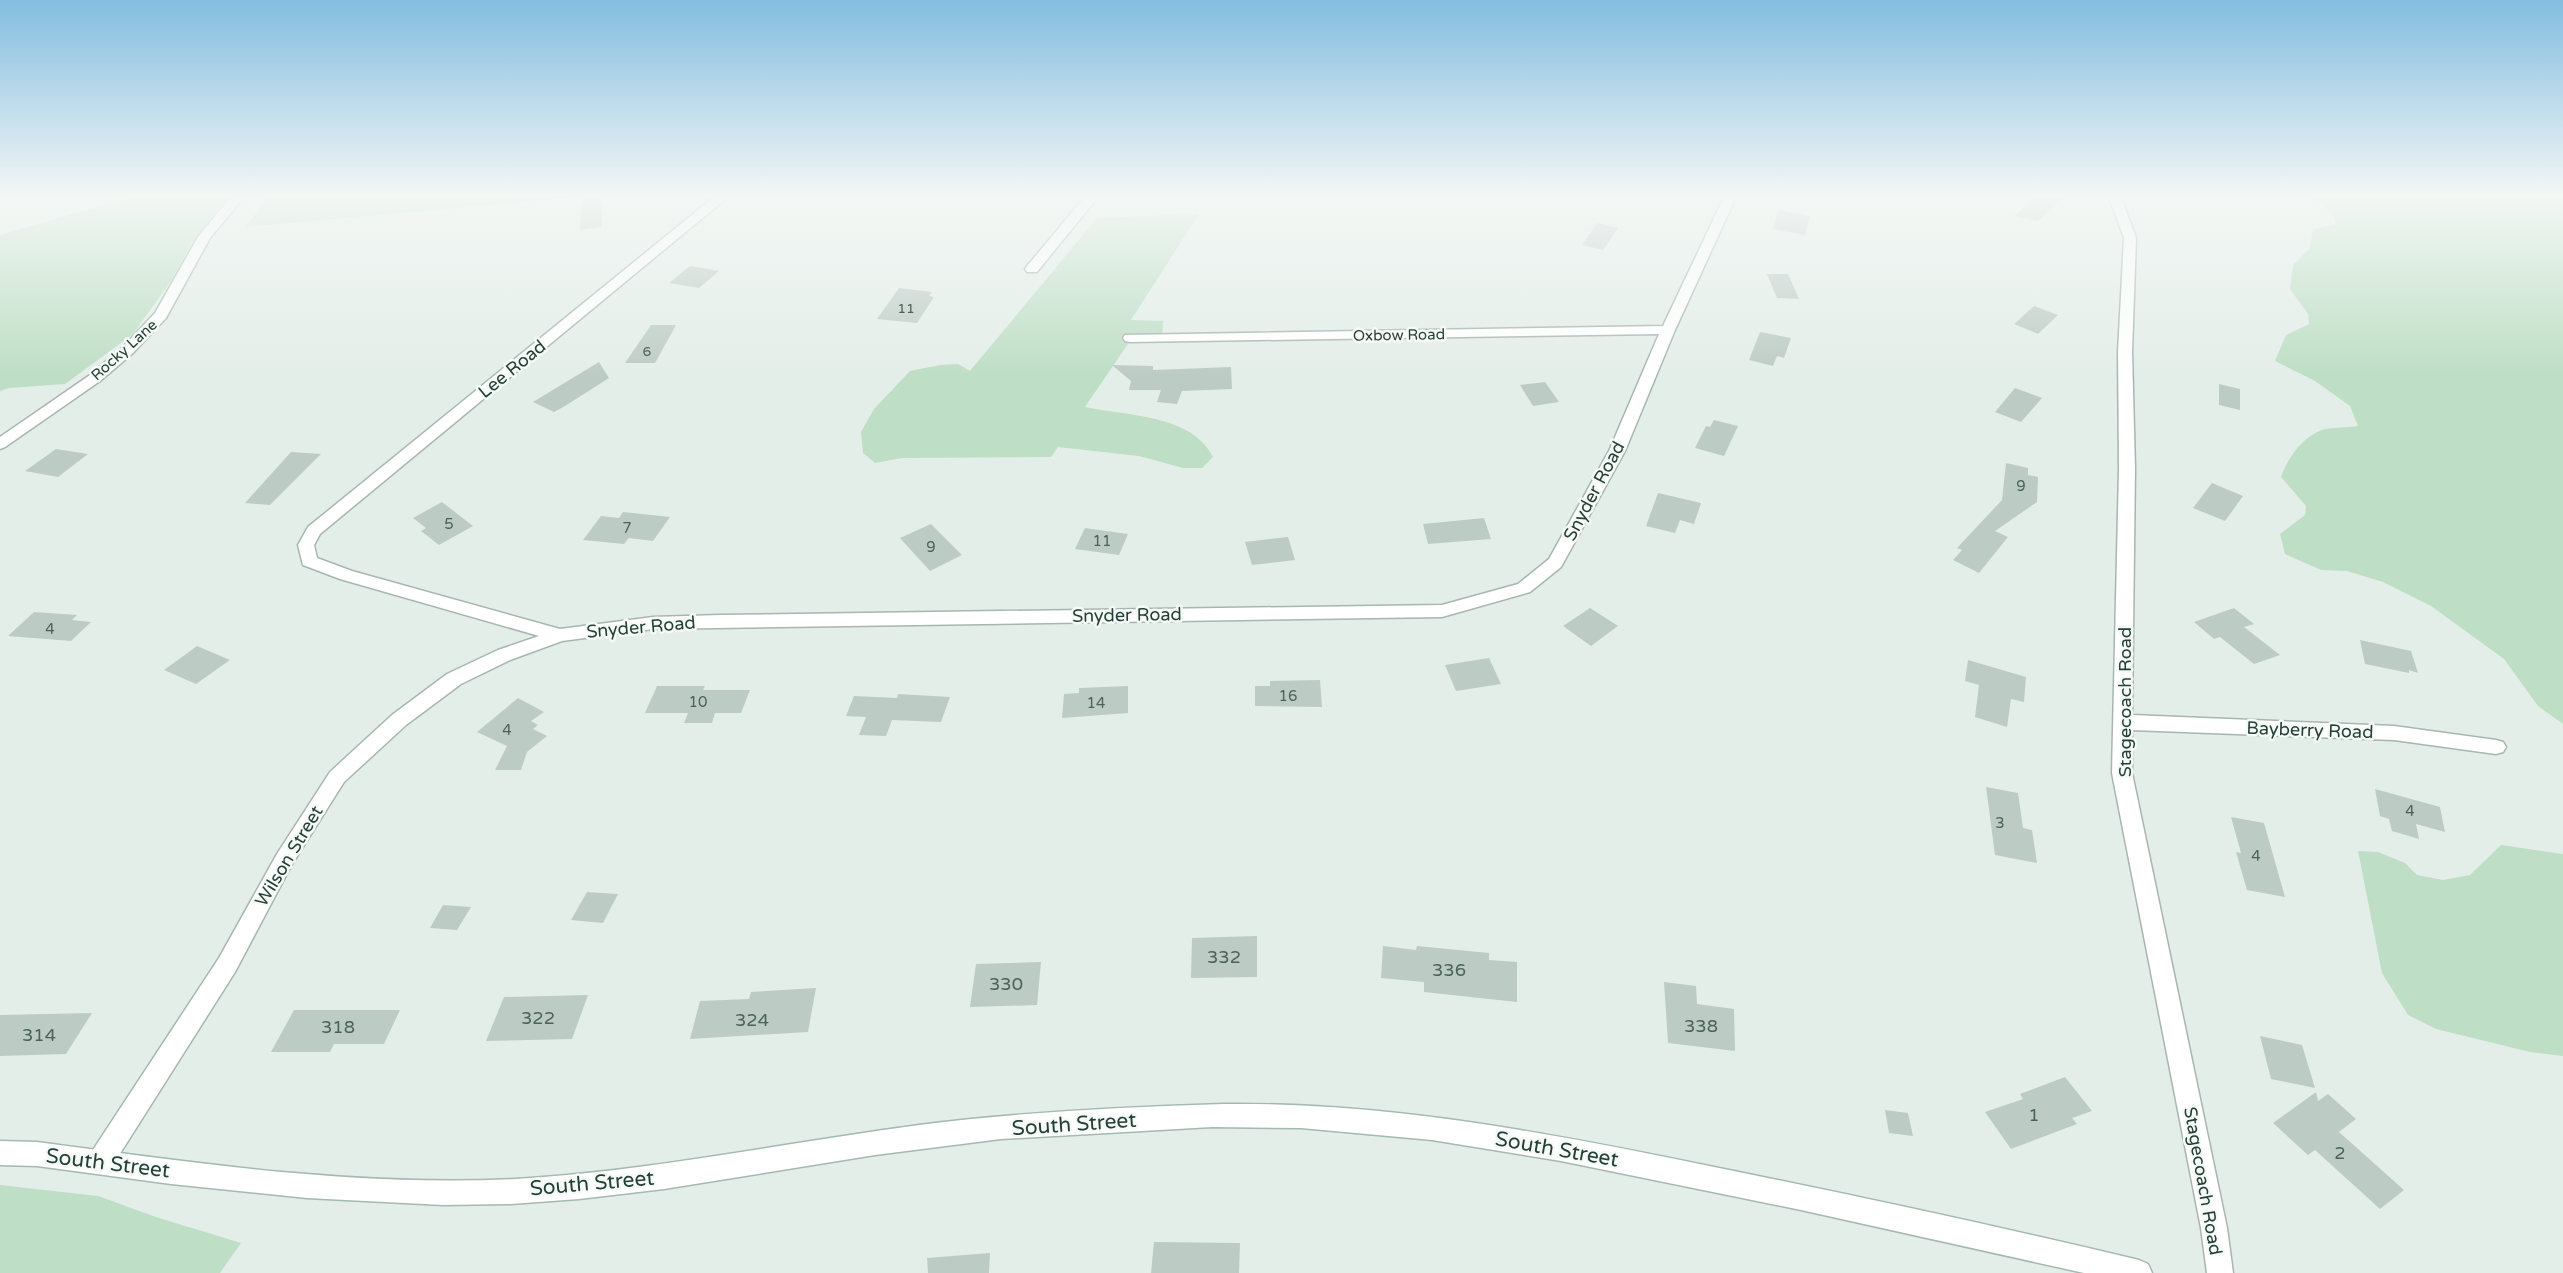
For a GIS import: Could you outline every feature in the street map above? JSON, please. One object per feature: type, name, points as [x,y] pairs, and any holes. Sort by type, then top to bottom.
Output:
[{"type":"street","name":"Rocky Lane","points":[[0,444],[95,378],[128,350],[161,315],[193,256]]},
{"type":"street","name":"Lee Road","points":[[306,545],[314,531],[649,256]]},
{"type":"street","points":[[1032,269],[1042,256]]},
{"type":"street","name":"Snyder Road","points":[[306,545],[309,561],[346,575],[560,635],[653,623],[720,621],[1442,611],[1524,588],[1555,563],[1617,451],[1668,330],[1702,256]]},
{"type":"street","name":"Stagecoach Road","points":[[2129,256],[2126,352],[2127,468],[2122,773],[2214,1228],[2220,1273]]},
{"type":"street","name":"Oxbow Road","points":[[1130,338],[1668,330]]},
{"type":"street","name":"Wilson Street","points":[[100,1162],[227,965],[284,860],[337,777],[399,720],[454,679],[504,655],[560,635]]},
{"type":"street","name":"Bayberry Road","points":[[2122,722],[2394,733],[2496,747]]},
{"type":"street","name":"South Street","points":[[0,1153],[37,1154],[371,1190],[482,1192],[576,1188],[691,1174],[918,1137],[1081,1122],[1235,1115],[1362,1120],[1452,1130],[1645,1164],[2007,1241],[2139,1273]]},
{"type":"green space","points":[[0,256],[185,256],[171,281],[133,334],[65,384],[9,388],[0,391]]},
{"type":"green space","points":[[1065,256],[1172,256],[1131,320],[1163,321],[1162,341],[1130,341],[1085,407],[1138,415],[1174,425],[1190,432],[1203,443],[1213,457],[1202,468],[1183,468],[1139,456],[1058,447],[1051,457],[902,458],[875,463],[863,453],[861,432],[874,409],[910,371],[958,364],[970,371]]},
{"type":"green space","points":[[2302,256],[2563,256],[2563,724],[2538,706],[2504,659],[2431,606],[2383,582],[2347,571],[2321,570],[2285,554],[2280,534],[2305,515],[2306,506],[2281,477],[2288,462],[2298,448],[2317,432],[2329,428],[2358,426],[2350,406],[2315,381],[2275,361],[2286,335],[2309,324],[2308,314],[2290,289],[2293,265]]},
{"type":"green space","points":[[2501,845],[2563,854],[2563,1056],[2530,1052],[2436,1029],[2408,1015],[2382,973],[2358,851],[2378,852],[2405,863],[2417,875],[2443,880],[2470,875]]},
{"type":"green space","points":[[0,1185],[98,1196],[156,1217],[241,1243],[220,1273],[0,1273]]},
{"type":"building","points":[[690,266],[719,271],[699,288],[669,283]]},
{"type":"building","points":[[1767,274],[1788,274],[1799,299],[1777,298]]},
{"type":"building","points":[[899,288],[932,292],[929,296],[934,297],[917,323],[877,319]]},
{"type":"building","points":[[2034,306],[2058,315],[2038,334],[2014,324]]},
{"type":"building","points":[[651,325],[676,325],[655,363],[625,363]]},
{"type":"building","points":[[1760,332],[1791,338],[1784,358],[1777,356],[1773,366],[1749,360]]},
{"type":"building","points":[[599,362],[609,378],[565,406],[554,412],[533,402]]},
{"type":"building","points":[[1112,365],[1153,366],[1153,370],[1231,367],[1232,389],[1182,391],[1177,404],[1157,402],[1161,390],[1129,390],[1131,381]]},
{"type":"building","points":[[1545,382],[1559,402],[1533,406],[1520,385]]},
{"type":"building","points":[[2219,384],[2240,389],[2240,410],[2219,405]]},
{"type":"building","points":[[2015,388],[2042,398],[2021,422],[1995,412]]},
{"type":"building","points":[[1714,420],[1738,426],[1724,456],[1695,448],[1706,426],[1710,427]]},
{"type":"building","points":[[56,449],[88,454],[58,477],[25,471]]},
{"type":"building","points":[[291,452],[321,454],[270,505],[245,503]]},
{"type":"building","points":[[2006,463],[2028,468],[2028,475],[2038,477],[2037,502],[1995,531],[2008,537],[1979,573],[1953,560],[1962,550],[1957,548],[2002,500]]},
{"type":"building","points":[[2212,483],[2243,496],[2225,521],[2193,508]]},
{"type":"building","points":[[1658,493],[1701,503],[1694,524],[1680,520],[1675,533],[1646,526]]},
{"type":"building","points":[[442,502],[473,526],[439,545],[421,531],[426,528],[413,518]]},
{"type":"building","points":[[623,512],[670,517],[653,541],[629,538],[624,544],[583,540],[601,516],[619,518]]},
{"type":"building","points":[[1484,518],[1491,539],[1428,544],[1423,524]]},
{"type":"building","points":[[931,524],[962,555],[930,571],[900,538]]},
{"type":"building","points":[[1085,528],[1128,534],[1119,555],[1075,549]]},
{"type":"building","points":[[1288,537],[1295,560],[1252,565],[1245,542]]},
{"type":"building","points":[[1590,608],[1618,626],[1591,646],[1563,626]]},
{"type":"building","points":[[2234,608],[2254,624],[2244,627],[2280,655],[2254,664],[2220,637],[2214,639],[2194,622]]},
{"type":"building","points":[[34,612],[77,615],[72,620],[91,622],[71,641],[8,636]]},
{"type":"building","points":[[2360,640],[2411,651],[2418,673],[2365,664]]},
{"type":"building","points":[[197,646],[230,660],[196,684],[164,670]]},
{"type":"building","points":[[1489,658],[1501,684],[1456,691],[1445,665]]},
{"type":"building","points":[[1968,660],[2026,677],[2024,702],[2011,699],[2007,727],[1975,717],[1979,685],[1965,681]]},
{"type":"building","points":[[1320,680],[1322,707],[1255,706],[1255,686],[1270,686],[1270,681]]},
{"type":"building","points":[[657,686],[705,686],[703,690],[750,690],[741,713],[715,713],[712,723],[684,723],[688,713],[645,713]]},
{"type":"building","points":[[1128,686],[1128,713],[1062,718],[1064,694],[1079,693],[1079,688]]},
{"type":"building","points":[[898,694],[950,697],[941,722],[892,720],[886,736],[859,735],[866,717],[846,716],[854,696],[897,698]]},
{"type":"building","points":[[518,698],[544,712],[531,721],[538,725],[533,729],[547,736],[527,752],[521,770],[495,770],[507,746],[477,732]]},
{"type":"building","points":[[1986,787],[2018,793],[2023,828],[2032,830],[2037,863],[1995,855]]},
{"type":"building","points":[[2375,789],[2440,807],[2445,832],[2416,824],[2419,839],[2392,831],[2389,819],[2380,816]]},
{"type":"building","points":[[2231,817],[2264,823],[2285,897],[2247,890],[2236,852],[2241,853]]},
{"type":"building","points":[[587,892],[618,894],[603,923],[571,920]]},
{"type":"building","points":[[443,905],[471,907],[457,930],[430,928]]},
{"type":"building","points":[[1257,936],[1257,977],[1191,978],[1192,938]]},
{"type":"building","points":[[1383,946],[1416,950],[1417,946],[1489,953],[1489,960],[1517,962],[1517,1002],[1424,992],[1424,982],[1381,978]]},
{"type":"building","points":[[1041,962],[1037,1005],[970,1007],[976,964]]},
{"type":"building","points":[[1664,982],[1696,986],[1697,1004],[1734,1009],[1735,1051],[1668,1043]]},
{"type":"building","points":[[816,988],[808,1032],[690,1039],[700,1001],[749,999],[751,992]]},
{"type":"building","points":[[588,995],[572,1039],[486,1041],[504,997]]},
{"type":"building","points":[[294,1010],[400,1010],[384,1044],[334,1044],[330,1052],[271,1052]]},
{"type":"building","points":[[92,1013],[66,1054],[0,1056],[0,1015]]},
{"type":"building","points":[[2260,1036],[2302,1045],[2315,1088],[2271,1079]]},
{"type":"building","points":[[2065,1077],[2092,1111],[2072,1118],[2077,1124],[2011,1149],[1985,1112],[2023,1099],[2020,1094]]},
{"type":"building","points":[[2316,1092],[2318,1101],[2328,1094],[2356,1119],[2339,1132],[2404,1190],[2380,1209],[2315,1150],[2308,1155],[2273,1123]]},
{"type":"building","points":[[1885,1110],[1908,1113],[1913,1136],[1889,1133]]},
{"type":"building","points":[[1154,1242],[1240,1243],[1239,1273],[1151,1273]]},
{"type":"building","points":[[990,1253],[989,1273],[928,1273],[927,1258]]}]
